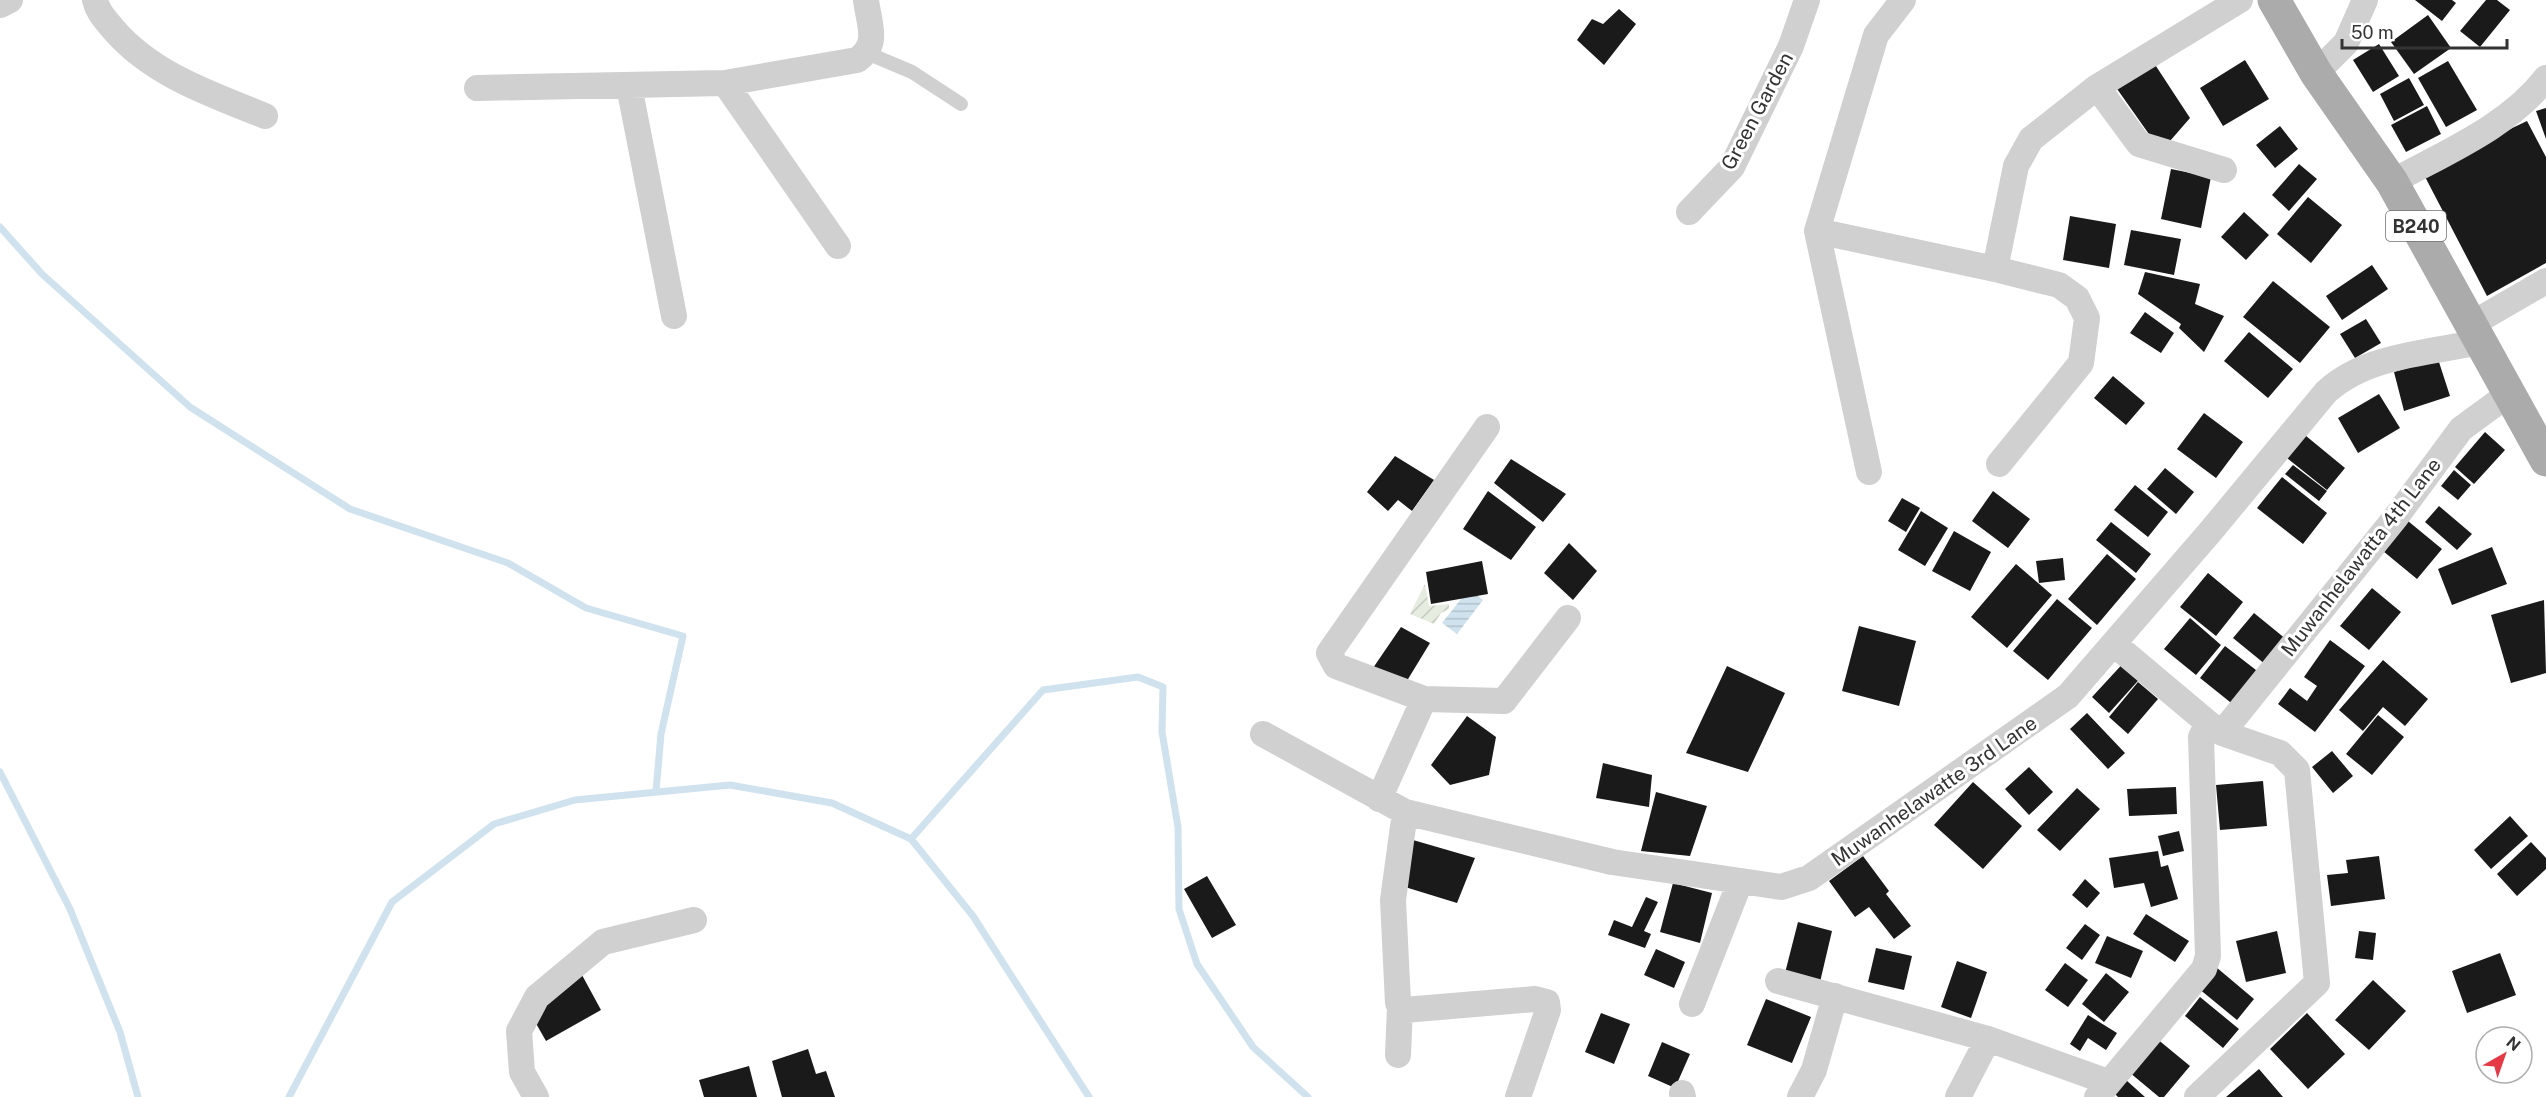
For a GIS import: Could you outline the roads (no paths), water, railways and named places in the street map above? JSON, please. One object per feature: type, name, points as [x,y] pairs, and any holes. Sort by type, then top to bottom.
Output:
[{"type":"main road","name":"B240","points":[[2274,0],[2316,73],[2392,182],[2475,333],[2541,441]]},
{"type":"street","points":[[0,5],[10,0]]},
{"type":"street","points":[[95,0],[98,11],[131,49],[184,82],[265,116]]},
{"type":"street","points":[[477,88],[725,83],[857,60],[867,53],[872,44],[866,0]]},
{"type":"street","name":"Green Garden","points":[[1689,212],[1731,167],[1791,46],[1807,0]]},
{"type":"street","points":[[1869,472],[1817,231],[1876,35],[1903,0]]},
{"type":"street","points":[[1995,269],[2016,166],[2031,139],[2097,87],[2240,0]]},
{"type":"street","points":[[2316,73],[2346,43],[2365,0]]},
{"type":"street","points":[[2392,182],[2499,123],[2530,98],[2546,78]]},
{"type":"street","points":[[725,83],[838,246]]},
{"type":"street","points":[[629,86],[674,316]]},
{"type":"street","points":[[2097,87],[2139,144],[2224,170]]},
{"type":"street","points":[[1817,231],[2059,285],[2077,298],[2087,318],[2081,363],[1999,464]]},
{"type":"street","name":"Muwanhelawatte 3rd Lane","points":[[1263,734],[1405,812],[1612,862],[1781,887],[1809,878],[2059,704],[2114,644],[2271,457],[2340,380],[2367,365],[2475,333],[2546,281]]},
{"type":"street","name":"Muwanhelawatta 4th Lane","points":[[2103,1089],[2204,969],[2208,956],[2201,737],[2215,728],[2396,517],[2461,429],[2510,393]]},
{"type":"street","points":[[1487,427],[1329,653],[1335,666],[1424,699],[1504,701],[1568,618]]},
{"type":"street","points":[[2114,644],[2215,728],[2280,753],[2297,770],[2316,983],[2197,1097]]},
{"type":"street","points":[[1379,799],[1424,699]]},
{"type":"street","points":[[1398,1055],[1400,1007],[1393,900],[1405,812]]},
{"type":"street","points":[[1692,1004],[1740,882]]},
{"type":"street","points":[[536,1097],[522,1072],[519,1031],[537,997],[603,942],[694,920]]},
{"type":"street","points":[[1778,981],[1988,1039],[2103,1089]]},
{"type":"street","points":[[1800,1097],[1814,1070],[1835,996]]},
{"type":"street","points":[[1400,1007],[1404,1010],[1535,999],[1546,1002],[1548,1010],[1518,1097]]},
{"type":"street","points":[[1958,1097],[1988,1039]]},
{"type":"lane","points":[[867,53],[912,72],[961,104]]},
{"type":"water","points":[[1469,589],[1483,600],[1457,634],[1442,623]]},
{"type":"waterway","points":[[0,227],[42,274],[190,407],[350,509],[508,563],[586,608],[683,636],[661,734],[656,791]]},
{"type":"waterway","points":[[911,839],[1043,690],[1138,677],[1163,687],[1162,732],[1178,827],[1179,909],[1197,964],[1253,1047],[1308,1097]]},
{"type":"waterway","points":[[0,772],[70,909],[120,1032],[138,1097]]},
{"type":"waterway","points":[[289,1097],[392,902],[494,824],[575,800],[730,785],[832,803],[911,839],[973,916],[1089,1097]]}]
